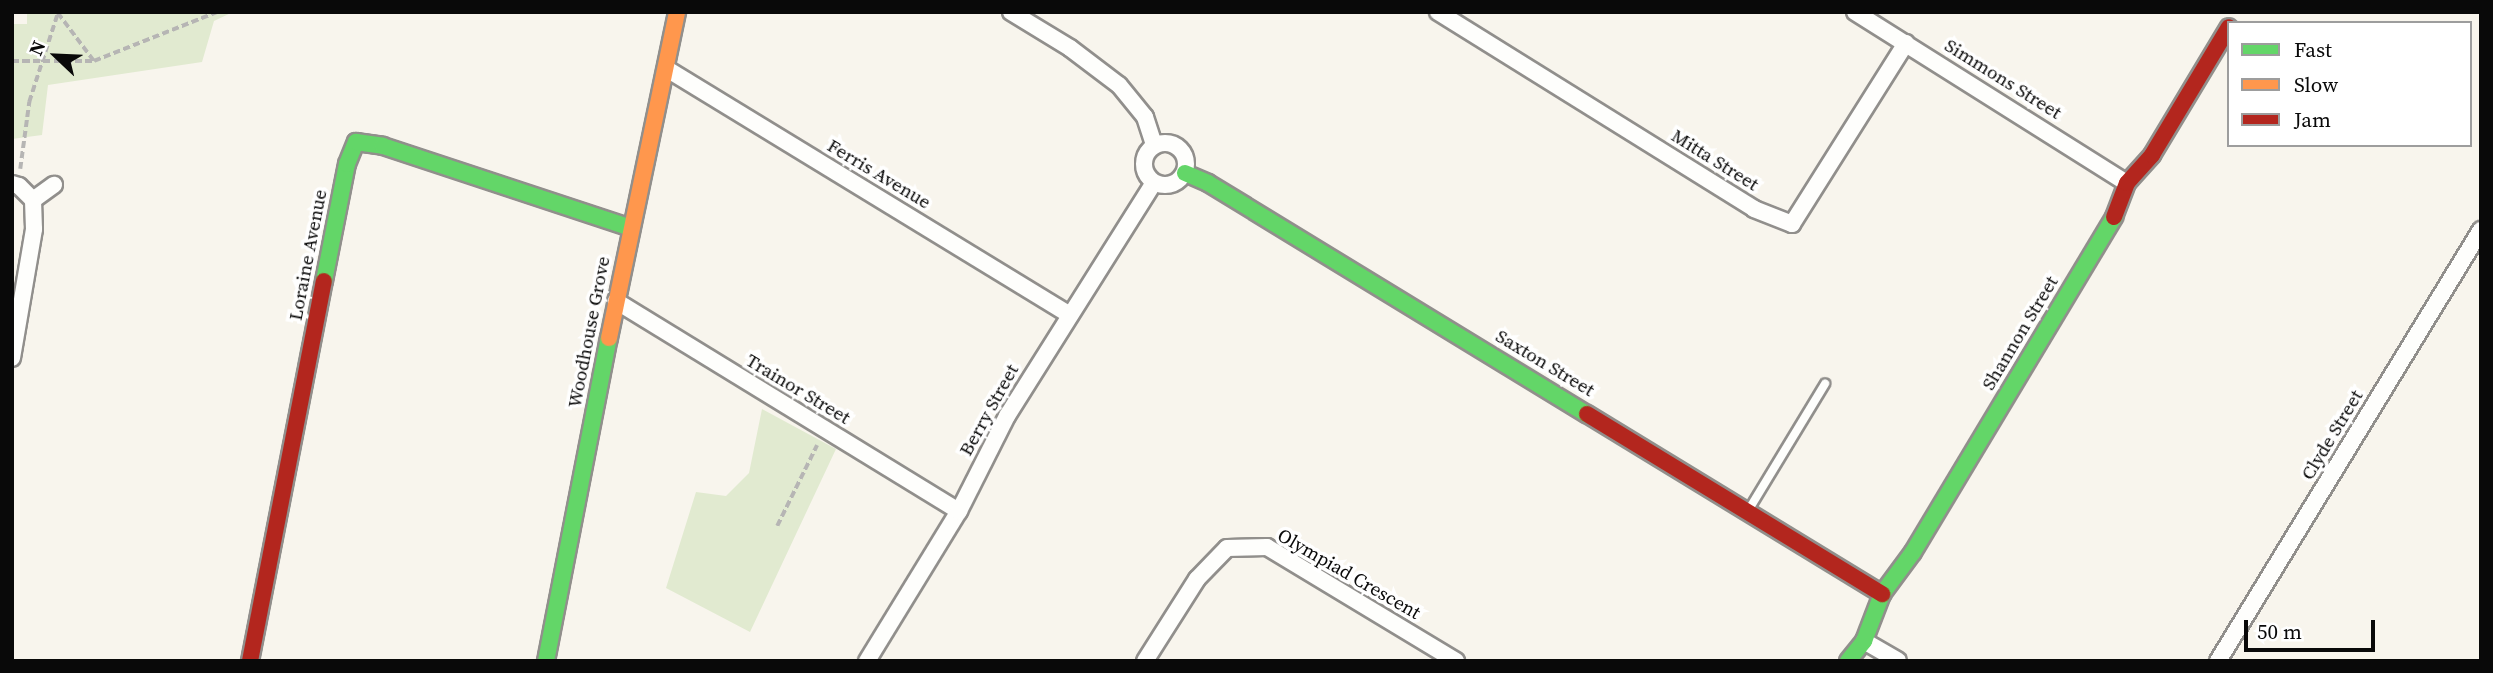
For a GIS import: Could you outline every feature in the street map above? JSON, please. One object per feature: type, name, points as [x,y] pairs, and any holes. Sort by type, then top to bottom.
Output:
[{"type":"street","name":"Woodhouse Grove","points":[[546,661],[615,302],[667,69],[677,12]]},
{"type":"street","points":[[1011,12],[1070,48],[1119,85],[1145,117],[1154,145]]},
{"type":"street","name":"Mitta Street","points":[[1438,12],[1754,209],[1792,223],[1906,43]]},
{"type":"street","name":"Simmons Street","points":[[1855,12],[2127,183]]},
{"type":"street","name":"Shannon Street","points":[[1848,661],[1864,640],[1882,594],[1913,552],[2118,211],[2127,183],[2152,155],[2227,30]]},
{"type":"street","name":"Ferris Avenue","points":[[667,69],[1070,315]]},
{"type":"street","name":"Loraine Avenue","points":[[250,661],[347,164],[356,142],[383,146],[631,228]]},
{"type":"street","points":[[1169,143],[1176,145],[1184,153],[1185,173],[1170,185],[1154,183],[1145,173],[1143,161],[1154,145],[1169,143]]},
{"type":"street","name":"Saxton Street","points":[[1185,173],[1208,183],[1882,594]]},
{"type":"street","name":"Berry Street","points":[[867,661],[958,511],[1007,416],[1154,183]]},
{"type":"street","points":[[12,358],[34,229],[33,200],[16,185]]},
{"type":"street","points":[[33,200],[54,185]]},
{"type":"street","name":"Clyde Street","points":[[2218,661],[2481,230]]},
{"type":"street","name":"Trainor Street","points":[[615,302],[958,511]]},
{"type":"street","name":"Olympiad Crescent","points":[[1145,661],[1196,579],[1227,548],[1267,547],[1456,661]]},
{"type":"street","points":[[1864,640],[1898,661]]},
{"type":"lane","points":[[1748,511],[1825,384]]},
{"type":"path","points":[[12,61],[94,61],[217,12]]},
{"type":"path","points":[[58,13],[94,61]]},
{"type":"path","points":[[16,185],[29,102],[44,63],[58,13]]},
{"type":"path","points":[[777,526],[817,445]]},
{"type":"green space","points":[[27,12],[233,12],[214,21],[202,62],[48,85],[42,135],[12,139],[12,24],[27,24]]},
{"type":"green space","points":[[762,409],[836,449],[750,632],[666,588],[696,492],[726,496],[749,473]]},
{"type":"traffic: fast","points":[[324,281],[347,164],[356,142],[383,146],[631,228]]},
{"type":"traffic: fast","points":[[1185,173],[1208,183],[1587,414]]},
{"type":"traffic: fast","points":[[1848,661],[1864,641],[1882,594],[1913,552],[2114,217]]},
{"type":"traffic: fast","points":[[546,661],[609,338]]},
{"type":"traffic: slow","points":[[609,338],[677,12]]},
{"type":"traffic: jam","points":[[2114,217],[2127,183],[2152,155],[2227,30]]},
{"type":"traffic: jam","points":[[250,661],[324,281]]},
{"type":"traffic: jam","points":[[1587,414],[1882,594]]}]
